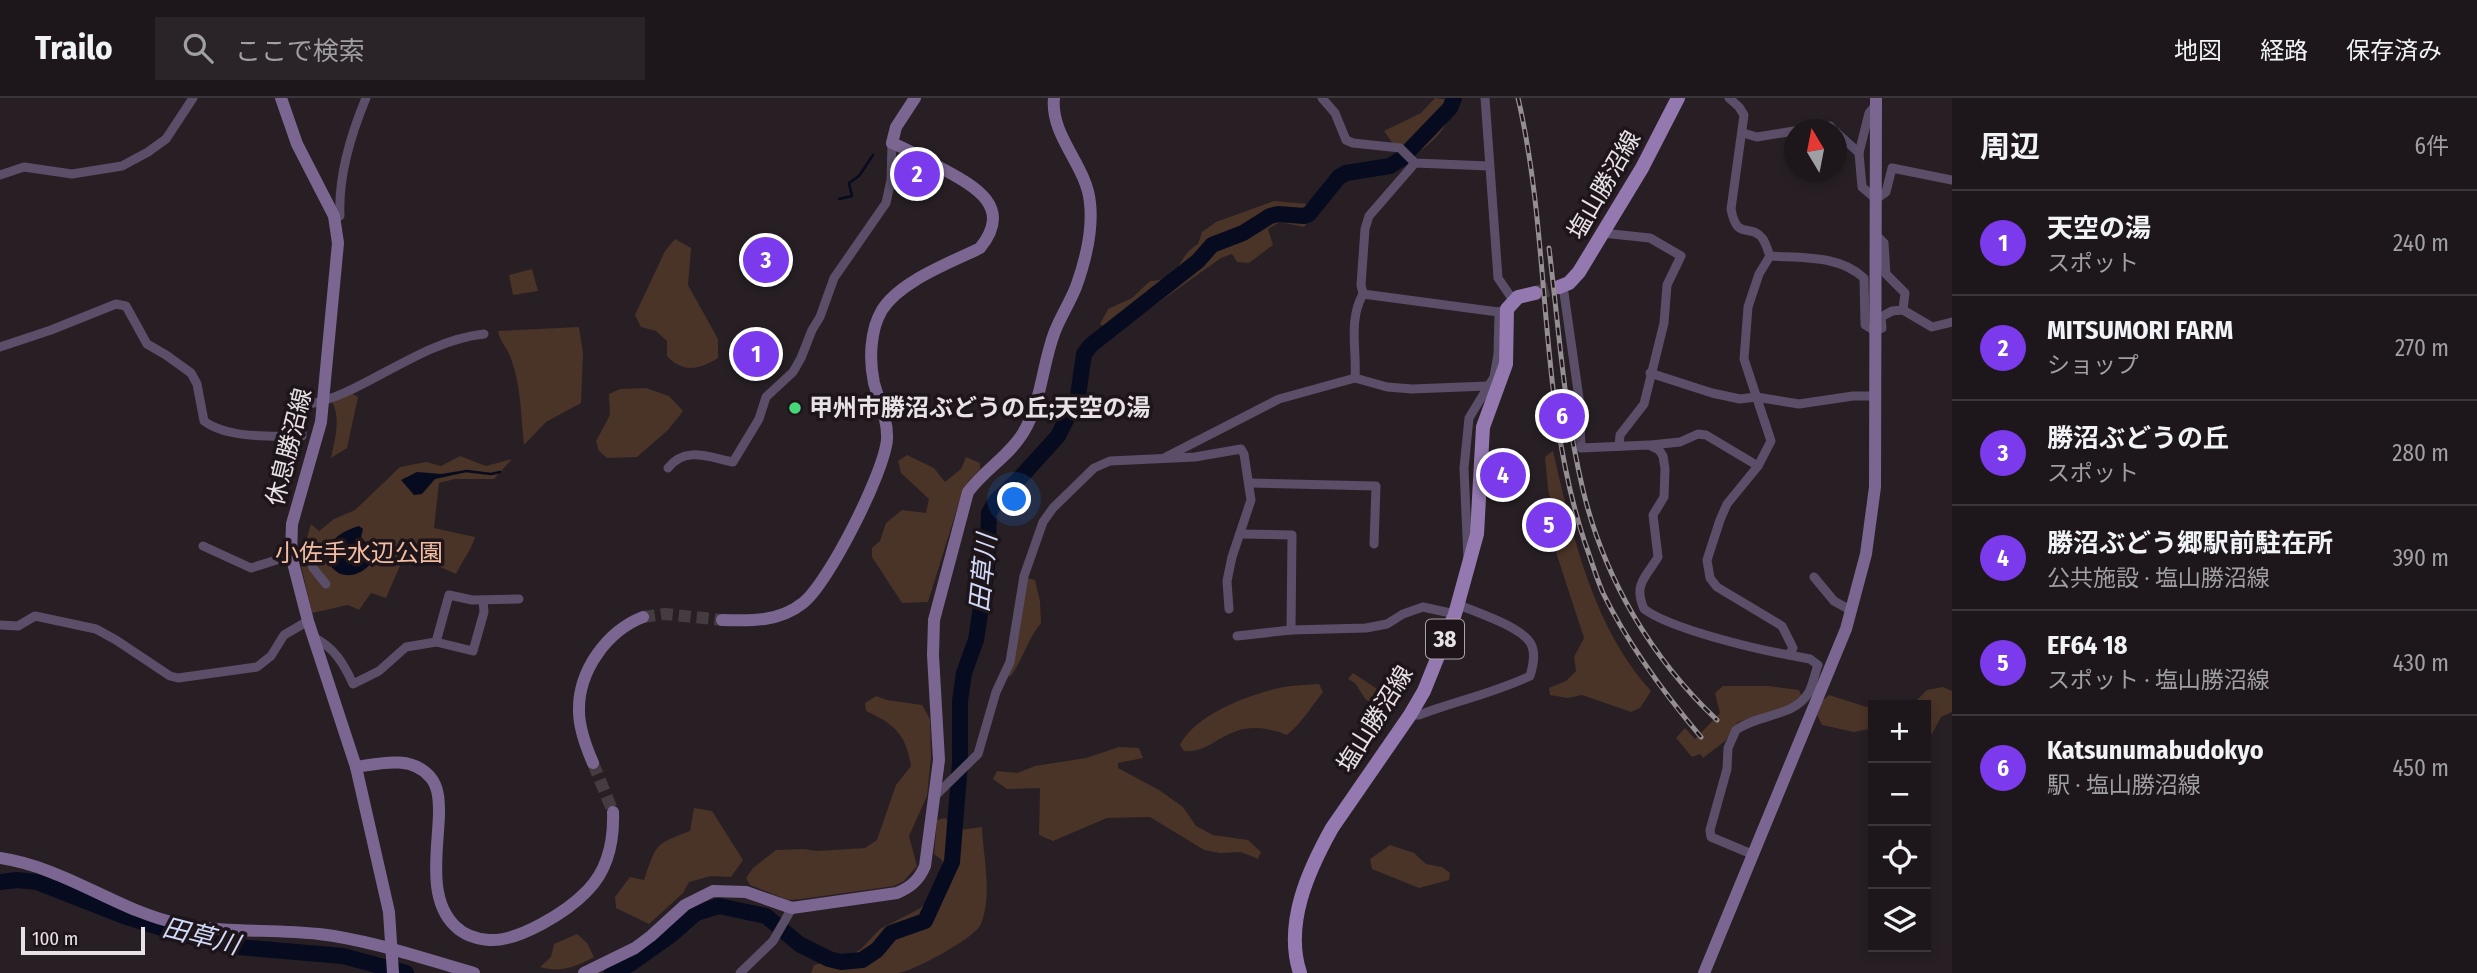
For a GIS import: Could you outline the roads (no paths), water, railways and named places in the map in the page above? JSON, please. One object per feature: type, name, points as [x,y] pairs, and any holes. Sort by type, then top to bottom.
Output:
[{"type":"main road","name":"塩山勝沼線","points":[[1561,286],[1575,277],[1642,168],[1678,98]]},
{"type":"main road","points":[[1507,307],[1535,293]]},
{"type":"main road","name":"塩山勝沼線","points":[[1300,973],[1295,958],[1294,923],[1323,845],[1424,691],[1457,609],[1471,564],[1477,534],[1483,427],[1506,364],[1507,307]]},
{"type":"street","name":"休息勝沼線","points":[[281,98],[298,144],[335,219],[338,243],[321,422],[292,524],[291,555],[313,638],[356,767],[383,878],[389,912],[392,961]]},
{"type":"street","points":[[335,219],[340,216],[340,193],[347,157],[366,98]]},
{"type":"street","points":[[668,468],[676,458],[688,454],[733,462],[759,419],[766,397],[793,372],[801,358],[834,278],[886,202],[896,127],[915,98]]},
{"type":"street","points":[[584,973],[635,948],[685,905],[713,891],[746,892],[792,908],[897,893],[915,882],[925,866],[939,760],[933,654],[934,620],[963,508],[968,492],[1019,439],[1033,414],[1055,332],[1075,289],[1086,250],[1090,205],[1088,190],[1057,124],[1054,98]]},
{"type":"street","points":[[1322,98],[1335,113],[1346,140],[1353,143],[1401,148],[1414,163],[1489,166]]},
{"type":"street","points":[[1471,564],[1466,556],[1464,468],[1469,418],[1494,377],[1507,307],[1497,278],[1485,98]]},
{"type":"street","points":[[1729,98],[1740,107],[1744,115],[1731,209],[1733,221],[1740,229],[1756,234],[1763,240],[1770,256]]},
{"type":"street","points":[[0,175],[24,167],[72,174],[122,166],[166,139],[188,100]]},
{"type":"street","points":[[1876,102],[1869,113],[1859,153],[1862,187],[1877,199]]},
{"type":"street","points":[[1704,973],[1846,629],[1861,578],[1872,515],[1876,102]]},
{"type":"street","points":[[1743,133],[1757,137],[1784,133]]},
{"type":"street","points":[[1847,142],[1859,153]]},
{"type":"street","points":[[722,620],[760,621],[776,618],[803,604],[824,581],[874,483],[885,454],[886,424],[871,366],[873,336],[882,310],[901,290],[980,248],[989,237],[992,228],[991,207],[981,190],[892,143]]},
{"type":"street","points":[[1355,377],[1353,335],[1355,316],[1363,294],[1361,285],[1365,229],[1369,216],[1414,163]]},
{"type":"street","points":[[1877,199],[1886,192],[1892,168],[1952,180]]},
{"type":"street","points":[[1602,233],[1650,237],[1681,256],[1667,285],[1664,324],[1644,404],[1620,435],[1619,446]]},
{"type":"street","points":[[1876,235],[1884,243],[1886,274],[1905,293],[1903,310]]},
{"type":"street","points":[[1770,256],[1836,261],[1853,268],[1864,278],[1865,325],[1875,331]]},
{"type":"street","points":[[1770,256],[1759,274],[1748,307],[1744,359],[1771,441],[1758,466],[1727,505],[1707,560],[1710,578],[1717,587],[1782,626],[1793,648],[1789,655]]},
{"type":"street","points":[[1561,286],[1579,398],[1581,448],[1679,442],[1698,434],[1706,435],[1758,466]]},
{"type":"street","points":[[1363,294],[1507,307]]},
{"type":"street","points":[[0,347],[116,304],[126,306],[147,344],[191,373],[197,384],[204,421],[215,430],[268,436],[302,436],[302,407],[369,382],[431,348],[468,336],[484,334]]},
{"type":"street","points":[[1875,331],[1882,328],[1881,317],[1892,311],[1903,310],[1932,327],[1952,323]]},
{"type":"street","points":[[1650,373],[1712,393],[1799,404],[1853,396],[1875,396]]},
{"type":"street","points":[[1164,458],[1279,399],[1355,377],[1387,387],[1412,389],[1487,386]]},
{"type":"street","points":[[1649,445],[1659,450],[1663,456],[1664,497],[1653,515],[1658,557],[1645,572],[1640,588],[1644,609],[1665,621],[1770,652],[1810,659],[1818,665],[1809,692],[1793,709],[1766,716],[1736,730],[1728,748],[1727,769],[1710,830],[1717,841],[1754,855]]},
{"type":"street","points":[[935,796],[978,754],[996,692],[1010,662],[1024,576],[1043,522],[1070,491],[1101,463],[1195,457],[1241,449],[1250,483],[1251,500],[1227,581],[1230,609]]},
{"type":"street","points":[[1250,483],[1377,486],[1374,544]]},
{"type":"street","points":[[1240,534],[1292,535],[1291,630]]},
{"type":"street","points":[[203,546],[251,568],[299,553],[310,557],[313,568],[326,584]]},
{"type":"street","points":[[1814,578],[1834,601],[1852,611]]},
{"type":"street","points":[[436,642],[449,595],[483,600],[519,599]]},
{"type":"street","points":[[313,638],[324,642],[344,663],[353,684],[379,671],[406,647],[436,642],[451,648],[473,651],[484,612],[483,600]]},
{"type":"street","points":[[1237,636],[1291,630],[1366,628],[1387,624],[1403,614],[1423,607],[1457,609],[1510,627],[1528,640],[1534,653],[1530,676],[1507,687],[1410,715]]},
{"type":"street","points":[[0,625],[18,626],[35,617],[96,629],[170,676],[178,678],[257,667],[271,656],[284,635],[308,621]]},
{"type":"street","points":[[593,763],[585,745],[580,721],[579,702],[583,683],[602,648],[622,628],[643,617]]},
{"type":"street","points":[[356,767],[383,763],[411,764],[432,778],[439,798],[438,898],[448,919],[458,929],[479,939],[513,937],[577,901],[594,884],[607,861],[613,830],[613,813]]},
{"type":"street","points":[[0,858],[33,864],[55,872],[144,913],[180,924],[323,935],[392,961],[474,973]]},
{"type":"street","points":[[740,973],[773,941],[792,908]]},
{"type":"water","points":[[417,472],[441,474],[467,472],[435,479],[422,494],[414,495],[401,480]]},
{"type":"water","points":[[359,526],[363,529],[361,537],[373,552],[374,560],[361,572],[349,575],[338,573],[331,566],[328,556],[331,545],[341,534]]},
{"type":"waterway","name":"田草川","points":[[612,973],[630,964],[671,935],[696,913],[719,906],[766,916],[799,944],[841,962],[862,960],[877,950],[891,933],[925,921],[952,862],[960,763],[960,701],[964,673],[976,640],[987,568],[989,513],[996,501],[1058,436],[1078,396],[1084,354],[1091,345],[1198,261],[1212,245],[1243,233],[1270,216],[1309,214],[1339,177],[1346,173],[1390,166],[1401,159],[1450,108],[1454,98]]},
{"type":"waterway","points":[[839,199],[852,196],[849,183],[859,176],[873,155]]},
{"type":"waterway","points":[[466,471],[491,474],[500,472]]},
{"type":"waterway","name":"田草川","points":[[0,882],[37,882],[124,916],[184,935],[238,947],[343,956],[406,973]]},
{"type":"tunnel","points":[[1535,293],[1559,287]]},
{"type":"tunnel","points":[[643,617],[665,614],[722,620]]},
{"type":"tunnel","points":[[593,763],[613,812]]},
{"type":"railway","points":[[1518,98],[1536,209],[1559,433],[1570,489],[1585,543],[1603,593],[1624,632],[1660,686],[1701,737]]},
{"type":"railway","points":[[1549,248],[1571,430],[1592,523],[1617,585],[1633,615],[1671,670],[1717,720]]},
{"type":"place","name":"MITSUMORI FARM","points":[[917,174]]},
{"type":"place","name":"勝沼ぶどうの丘","points":[[766,260]]},
{"type":"place","name":"天空の湯","points":[[756,354]]},
{"type":"place","name":"甲州市勝沼ぶどうの丘;天空の湯","points":[[795,408]]},
{"type":"place","name":"Katsunumabudokyo","points":[[1562,416]]},
{"type":"place","name":"勝沼ぶどう郷駅前駐在所","points":[[1503,475]]},
{"type":"place","name":"EF64 18","points":[[1549,525]]},
{"type":"park label","name":"小佐手水辺公園","points":[[359,553]]}]
